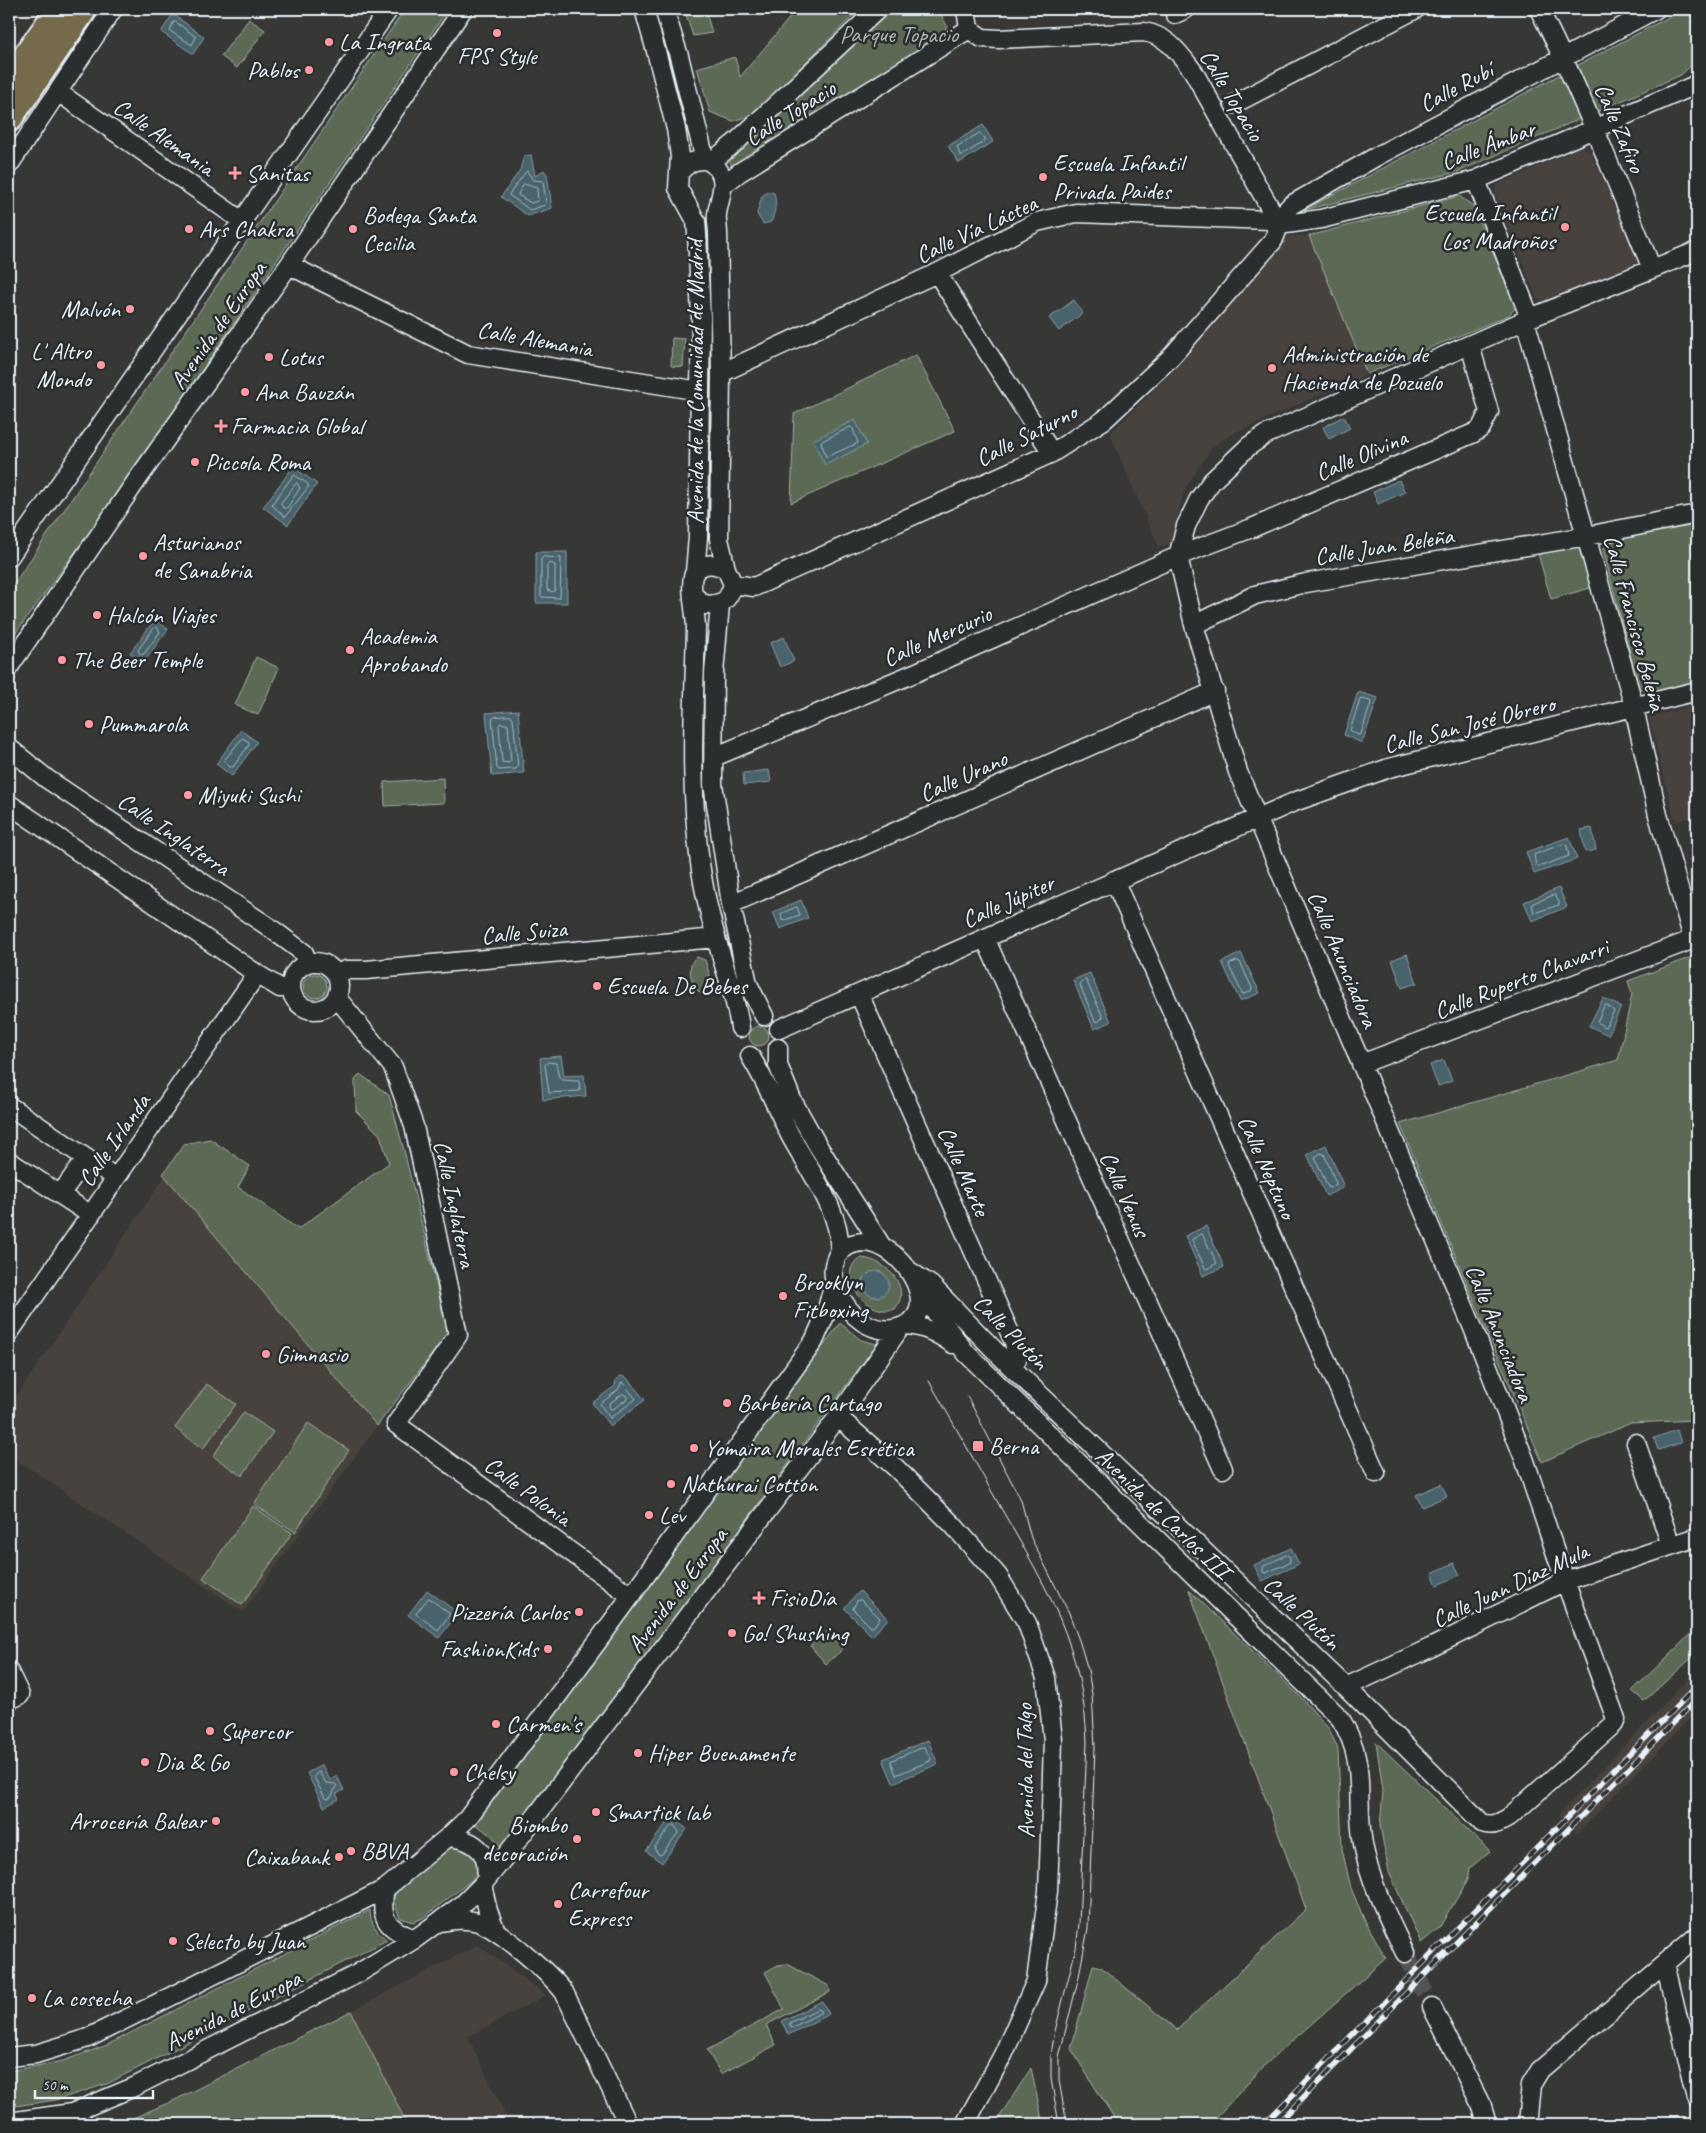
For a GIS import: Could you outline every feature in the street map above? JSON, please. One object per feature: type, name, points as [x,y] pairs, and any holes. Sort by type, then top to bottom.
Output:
[{"type":"highway","points":[[9,80],[58,9]]},
{"type":"highway","points":[[9,119],[84,9]]},
{"type":"street","points":[[9,165],[113,9]]},
{"type":"street","name":"Avenida de Europa","points":[[9,557],[389,9]]},
{"type":"street","name":"Avenida de Europa","points":[[9,667],[137,480],[289,266],[463,9]]},
{"type":"street","points":[[644,9],[676,130],[680,172],[678,188],[686,201],[698,205],[711,203],[722,190],[721,172],[708,161],[664,9]]},
{"type":"street","points":[[680,172],[686,164],[695,160],[708,161],[736,142],[878,9]]},
{"type":"street","points":[[966,9],[969,28]]},
{"type":"street","points":[[1234,104],[1416,9]]},
{"type":"street","name":"Calle Zafiro","points":[[1539,9],[1564,57],[1652,269]]},
{"type":"street","name":"Calle Rubí","points":[[1278,221],[1291,205],[1379,155],[1656,9]]},
{"type":"street","name":"Calle Topacio","points":[[722,190],[740,172],[969,28],[982,38],[999,39],[1144,32],[1157,34],[1178,51],[1193,71],[1278,221]]},
{"type":"street","name":"Calle Ámbar","points":[[1278,221],[1321,220],[1476,180],[1594,127],[1696,88]]},
{"type":"street","name":"Calle Alemania","points":[[58,92],[242,220]]},
{"type":"street","name":"Calle Francisco Beleña","points":[[1476,180],[1527,319],[1634,706],[1658,815],[1695,939]]},
{"type":"street","name":"Avenida de la Comunidad de Madrid","points":[[722,190],[716,216],[721,373],[719,539],[729,577]]},
{"type":"street","name":"Avenida de la Comunidad de Madrid","points":[[686,201],[696,221],[701,317],[698,537],[695,572]]},
{"type":"street","name":"Calle Vía Láctea","points":[[721,373],[937,273],[1037,222],[1076,213],[1278,221]]},
{"type":"street","name":"Calle Saturno","points":[[729,577],[754,587],[1052,453],[1104,420],[1170,358],[1273,241],[1278,221]]},
{"type":"street","points":[[1178,556],[1186,526],[1199,499],[1222,470],[1249,446],[1265,435],[1527,319],[1697,251]]},
{"type":"street","name":"Calle Alemania","points":[[289,266],[468,354],[700,391]]},
{"type":"street","points":[[937,273],[1052,453]]},
{"type":"street","name":"Calle Olivina","points":[[1178,556],[1252,528],[1481,428],[1489,412],[1470,345]]},
{"type":"street","name":"Calle Juan Beleña","points":[[1194,625],[1255,595],[1306,583],[1587,536],[1697,514]]},
{"type":"street","name":"Calle Anunciadora","points":[[1178,556],[1194,625],[1238,772],[1473,1328],[1525,1460],[1565,1581],[1616,1719],[1614,1724],[1508,1818],[1489,1826]]},
{"type":"street","name":"Calle Mercurio","points":[[714,756],[917,672],[1178,556]]},
{"type":"street","points":[[694,596],[705,605],[720,604],[730,596],[729,577],[715,564],[704,565],[695,572],[690,584],[694,596],[696,619],[692,785],[700,864],[716,938],[738,1012],[739,1041],[741,1047],[750,1056],[827,1199],[839,1234],[839,1254],[834,1265],[834,1283],[846,1307],[861,1321],[879,1328],[902,1326],[914,1317],[917,1311],[920,1298],[918,1289],[903,1262],[881,1245],[818,1146],[792,1100],[778,1065],[779,1029],[776,1023],[764,1016],[748,984],[731,904],[713,784],[714,673],[720,604]]},
{"type":"street","name":"Calle Urano","points":[[731,904],[1215,691]]},
{"type":"street","name":"Calle San José Obrero","points":[[1257,818],[1389,768],[1697,691]]},
{"type":"street","name":"Calle Inglaterra","points":[[9,748],[39,773],[269,927],[304,953],[308,963]]},
{"type":"street","points":[[9,804],[257,974],[280,988],[291,988]]},
{"type":"street","name":"Calle Júpiter","points":[[779,1029],[1257,818]]},
{"type":"street","name":"Calle Neptuno","points":[[1114,880],[1376,1473]]},
{"type":"street","name":"Calle Suiza","points":[[337,974],[346,970],[366,970],[716,938]]},
{"type":"street","name":"Calle Venus","points":[[985,938],[1223,1469]]},
{"type":"street","name":"Calle Ruperto Chavarri","points":[[1361,1064],[1695,939]]},
{"type":"street","points":[[318,962],[326,964],[337,974],[340,990],[336,1000],[324,1009],[308,1010],[295,1000],[291,988],[293,976],[297,970],[308,963],[318,962]]},
{"type":"street","name":"Calle Irlanda","points":[[9,1333],[257,974]]},
{"type":"street","name":"Calle Marte","points":[[859,994],[1014,1342],[1017,1350],[1016,1359],[1012,1363],[1007,1363]]},
{"type":"street","name":"Calle Inglaterra","points":[[336,1000],[342,1004],[393,1067],[414,1126],[458,1334],[396,1424]]},
{"type":"street","points":[[740,1028],[750,1018],[764,1016]]},
{"type":"street","points":[[750,1056],[756,1058],[768,1056],[778,1048]]},
{"type":"street","points":[[9,1106],[116,1178]]},
{"type":"street","points":[[60,1196],[86,1158]]},
{"type":"street","points":[[9,1161],[91,1215]]},
{"type":"street","points":[[839,1254],[856,1243],[870,1242],[881,1245]]},
{"type":"street","name":"Calle Plutón","points":[[908,1270],[930,1285],[1007,1363],[1346,1686],[1482,1823],[1489,1826]]},
{"type":"street","name":"Avenida de Europa","points":[[9,2057],[36,2054],[88,2038],[385,1889],[448,1837],[466,1819],[631,1596],[814,1341],[828,1308],[834,1283]]},
{"type":"street","name":"Avenida de Carlos III","points":[[918,1289],[966,1353],[1329,1707],[1346,1729],[1356,1754],[1360,1782],[1360,1822],[1365,1855],[1378,1896],[1405,1953]]},
{"type":"street","name":"Avenida de Carlos III","points":[[902,1326],[915,1325],[936,1332],[966,1353]]},
{"type":"street","name":"Avenida de Europa","points":[[9,2122],[72,2113],[146,2082],[357,1974],[415,1939],[463,1904],[485,1881],[516,1842],[838,1417],[902,1326]]},
{"type":"street","name":"Avenida del Talgo","points":[[838,1417],[896,1468],[953,1525],[998,1576],[1027,1623],[1046,1678],[1053,1740],[1051,1818],[1048,1891],[1036,1981],[1003,2056],[965,2124]]},
{"type":"street","name":"Calle Polonia","points":[[396,1424],[631,1596]]},
{"type":"street","points":[[1636,1443],[1671,1545]]},
{"type":"street","name":"Calle Juan Díaz Mula","points":[[1346,1686],[1430,1648],[1565,1581],[1697,1537]]},
{"type":"street","points":[[9,1672],[14,1697]]},
{"type":"street","points":[[448,1837],[460,1838],[470,1842],[485,1856],[488,1911],[496,1931]]},
{"type":"street","points":[[385,1889],[382,1906],[385,1918],[400,1933],[415,1939]]},
{"type":"street","points":[[440,1922],[463,1919],[479,1922],[496,1931],[555,1981],[564,1992],[628,2124]]},
{"type":"street","points":[[1527,2124],[1528,2098],[1531,2085],[1540,2070],[1697,1936]]},
{"type":"street","points":[[1665,1963],[1697,2099]]},
{"type":"street","points":[[1432,2007],[1482,2107],[1488,2124]]},
{"type":"shaded area","name":"Escuela Infantil Los Madroños","points":[[1581,147],[1591,151],[1638,262],[1546,302],[1537,299],[1494,192],[1497,185]]},
{"type":"shaded area","points":[[1288,236],[1309,236],[1367,374],[1232,434],[1212,447],[1185,489],[1170,543],[1159,548],[1110,434],[1182,362]]},
{"type":"shaded area","points":[[1697,705],[1697,816],[1675,822],[1649,717]]},
{"type":"shaded area","points":[[165,1176],[377,1426],[243,1612],[9,1455],[9,1407]]},
{"type":"shaded area","points":[[1697,1670],[1697,1711],[1578,1833],[1558,1815]]},
{"type":"shaded area","points":[[478,1945],[546,1995],[468,2037],[510,2124],[407,2124],[351,2011]]},
{"type":"green space","points":[[405,9],[448,9],[122,488],[9,642],[9,591]]},
{"type":"green space","points":[[684,9],[705,9],[712,33],[693,36]]},
{"type":"green space","points":[[797,9],[860,9],[752,115],[733,121],[710,112],[697,68],[735,57],[740,77]]},
{"type":"green space","name":"Parque Topacio","points":[[889,9],[938,9],[947,26],[941,36],[733,170],[729,159]]},
{"type":"green space","points":[[1684,9],[1697,9],[1697,60],[1681,75],[1460,171],[1304,210]]},
{"type":"green space","points":[[249,19],[265,30],[237,68],[221,56]]},
{"type":"green space","points":[[1459,196],[1473,206],[1516,307],[1509,315],[1367,374],[1309,236]]},
{"type":"green space","points":[[672,338],[685,339],[683,367],[671,366]]},
{"type":"green space","points":[[916,355],[955,431],[791,503],[794,414]]},
{"type":"green space","points":[[1697,525],[1697,681],[1648,693],[1639,688],[1603,550],[1609,540]]},
{"type":"green space","points":[[1583,545],[1594,587],[1551,599],[1538,554]]},
{"type":"green space","points":[[256,657],[279,668],[258,715],[235,705]]},
{"type":"green space","points":[[443,778],[444,803],[385,806],[384,782]]},
{"type":"green space","points":[[1697,955],[1697,1420],[1631,1423],[1542,1462],[1400,1124],[1618,1060],[1632,994],[1628,981]]},
{"type":"green space","points":[[697,957],[705,960],[712,982],[711,989],[706,993],[700,993],[692,980],[691,964]]},
{"type":"green space","points":[[315,974],[324,977],[327,986],[324,995],[315,998],[306,995],[303,986],[306,977]]},
{"type":"green space","points":[[759,1026],[766,1029],[769,1036],[766,1043],[759,1046],[752,1043],[749,1036],[752,1029]]},
{"type":"green space","points":[[360,1074],[389,1095],[448,1333],[377,1426],[163,1174],[184,1144],[210,1139],[250,1166],[238,1187],[298,1229],[389,1163],[380,1135],[356,1111],[355,1080]]},
{"type":"green space","points":[[859,1258],[868,1259],[877,1262],[893,1274],[901,1291],[900,1300],[895,1309],[884,1310],[874,1307],[857,1293],[852,1284],[850,1274],[852,1265]],"holes":[[[872,1272],[883,1274],[888,1280],[886,1292],[875,1297]]]},
{"type":"green space","points":[[840,1323],[861,1340],[877,1344],[503,1849],[491,1835],[475,1824]]},
{"type":"green space","points":[[207,1384],[236,1404],[203,1449],[175,1428]]},
{"type":"green space","points":[[244,1412],[273,1432],[242,1476],[213,1456]]},
{"type":"green space","points":[[308,1423],[349,1450],[295,1532],[254,1504]]},
{"type":"green space","points":[[253,1506],[292,1533],[242,1605],[203,1578]]},
{"type":"green space","points":[[1189,1590],[1299,1695],[1329,1729],[1338,1749],[1342,1849],[1351,1888],[1364,1919],[1386,1958],[1266,2064],[1210,2124],[1118,2124],[1071,2049],[1093,1965],[1101,1967],[1177,2030],[1306,1909]]},
{"type":"green space","points":[[1697,1628],[1697,1653],[1644,1701],[1632,1691]]},
{"type":"green space","points":[[828,1631],[843,1649],[826,1664],[810,1646]]},
{"type":"green space","points":[[1376,1742],[1490,1851],[1470,1868],[1468,1880],[1439,1928],[1421,1943],[1389,1872],[1380,1826],[1383,1791]]},
{"type":"green space","points":[[465,1847],[478,1865],[473,1879],[423,1918],[413,1922],[400,1918],[393,1899],[397,1890],[448,1848]]},
{"type":"green space","points":[[370,1910],[371,1919],[375,1927],[387,1940],[107,2084],[56,2100],[9,2107],[9,2071],[63,2061],[107,2045]]},
{"type":"green space","points":[[787,1964],[829,1986],[830,1992],[766,2025],[776,2045],[721,2074],[707,2050],[784,2009],[765,1972],[778,1965]]},
{"type":"green space","points":[[351,2011],[407,2124],[119,2124],[175,2100]]},
{"type":"green space","points":[[1031,2068],[1043,2124],[995,2124]]},
{"type":"water","points":[[173,14],[204,37],[193,54],[161,32]]},
{"type":"water","points":[[983,125],[993,142],[959,163],[948,146]]},
{"type":"water","points":[[531,155],[535,176],[544,170],[547,174],[552,208],[528,216],[501,197],[520,170],[524,156]]},
{"type":"water","points":[[769,191],[774,193],[775,196],[774,211],[771,222],[763,224],[757,214],[762,196]]},
{"type":"water","points":[[1074,300],[1083,313],[1059,331],[1049,318]]},
{"type":"water","points":[[1344,416],[1350,428],[1329,439],[1323,427]]},
{"type":"water","points":[[855,420],[867,444],[825,465],[813,440]]},
{"type":"water","points":[[293,467],[317,484],[288,525],[263,507]]},
{"type":"water","points":[[1399,480],[1405,492],[1378,504],[1373,492]]},
{"type":"water","points":[[536,552],[567,552],[567,603],[536,603]]},
{"type":"water","points":[[155,619],[168,629],[144,662],[130,653]]},
{"type":"water","points":[[784,637],[794,661],[780,667],[770,643]]},
{"type":"water","points":[[1358,692],[1378,698],[1362,743],[1344,735]]},
{"type":"water","points":[[518,710],[524,773],[492,776],[486,713]]},
{"type":"water","points":[[241,730],[257,742],[232,776],[216,764]]},
{"type":"water","points":[[769,770],[771,782],[744,785],[743,773]]},
{"type":"water","points":[[1592,828],[1596,850],[1585,852],[1581,830]]},
{"type":"water","points":[[1569,837],[1577,859],[1534,874],[1526,852]]},
{"type":"water","points":[[1559,888],[1567,907],[1532,921],[1524,902]]},
{"type":"water","points":[[801,900],[808,918],[780,929],[773,912]]},
{"type":"water","points":[[1241,953],[1260,993],[1240,1001],[1222,962]]},
{"type":"water","points":[[1407,954],[1417,983],[1402,988],[1392,960]]},
{"type":"water","points":[[1090,973],[1111,1022],[1094,1029],[1073,980]]},
{"type":"water","points":[[1603,998],[1621,1007],[1608,1035],[1589,1026]]},
{"type":"water","points":[[561,1056],[564,1076],[584,1075],[586,1096],[543,1100],[540,1058]]},
{"type":"water","points":[[1444,1060],[1452,1081],[1438,1086],[1430,1065]]},
{"type":"water","points":[[1326,1145],[1344,1187],[1326,1196],[1307,1154]]},
{"type":"water","points":[[1206,1226],[1224,1267],[1203,1276],[1185,1236]]},
{"type":"water","points":[[876,1271],[885,1275],[889,1284],[885,1293],[876,1297],[867,1293],[863,1284],[867,1275]]},
{"type":"water","points":[[621,1376],[627,1378],[645,1400],[610,1426],[592,1403],[615,1386],[616,1379]]},
{"type":"water","points":[[1677,1430],[1681,1443],[1658,1450],[1654,1438]]},
{"type":"water","points":[[1441,1484],[1447,1496],[1422,1507],[1416,1495]]},
{"type":"water","points":[[1291,1548],[1299,1564],[1262,1581],[1254,1565]]},
{"type":"water","points":[[1454,1563],[1460,1575],[1437,1585],[1432,1573]]},
{"type":"water","points":[[427,1590],[458,1613],[439,1638],[408,1615]]},
{"type":"water","points":[[860,1591],[888,1619],[872,1636],[844,1608]]},
{"type":"water","points":[[928,1740],[938,1764],[893,1783],[883,1759]]},
{"type":"water","points":[[322,1765],[330,1780],[337,1776],[344,1790],[336,1794],[339,1799],[324,1807],[307,1773]]},
{"type":"water","points":[[671,1817],[687,1829],[662,1863],[646,1851]]},
{"type":"water","points":[[822,2001],[829,2014],[788,2035],[782,2021]]},
{"type":"tunnel","points":[[1405,1953],[1432,2007]]},
{"type":"tram line","points":[[929,1381],[1048,1593],[1070,1648],[1084,1708],[1087,1742],[1079,1924],[1076,1948],[1054,2035],[1051,2056],[1051,2079],[1059,2124]]},
{"type":"tram line","points":[[967,1396],[1021,1500],[1031,1538],[1069,1613],[1088,1670],[1092,1694],[1095,1747],[1088,1928],[1079,1976],[1059,2057],[1059,2081],[1067,2124]]},
{"type":"railway","points":[[1264,2124],[1697,1686]]},
{"type":"railway","points":[[1277,2124],[1697,1699]]},
{"type":"place","name":"FPS Style","points":[[497,33]]},
{"type":"place","name":"La Ingrata","points":[[329,42]]},
{"type":"place","name":"Pablos","points":[[309,70]]},
{"type":"place","name":"Sanitas","points":[[235,173]]},
{"type":"place","name":"Escuela Infantil Privada Paides","points":[[1043,177]]},
{"type":"place","name":"Escuela Infantil Los Madroños","points":[[1565,227]]},
{"type":"place","name":"Ars Chakra","points":[[189,229]]},
{"type":"place","name":"Bodega Santa Cecilia","points":[[353,229]]},
{"type":"place","name":"Malvón","points":[[130,309]]},
{"type":"place","name":"Lotus","points":[[269,357]]},
{"type":"place","name":"L' Altro Mondo","points":[[101,365]]},
{"type":"place","name":"Administración de Hacienda de Pozuelo","points":[[1272,368]]},
{"type":"place","name":"Ana Bauzán","points":[[245,392]]},
{"type":"place","name":"Farmacia Global","points":[[221,426]]},
{"type":"place","name":"Piccola Roma","points":[[195,462]]},
{"type":"place","name":"Asturianos de Sanabria","points":[[143,556]]},
{"type":"place","name":"Halcón Viajes","points":[[97,615]]},
{"type":"place","name":"Academia Aprobando","points":[[350,650]]},
{"type":"place","name":"The Beer Temple","points":[[62,660]]},
{"type":"place","name":"Pummarola","points":[[89,724]]},
{"type":"place","name":"Miyuki Sushi","points":[[188,795]]},
{"type":"place","name":"Escuela De Bebes","points":[[597,986]]},
{"type":"place","name":"Brooklyn Fitboxing","points":[[783,1296]]},
{"type":"place","name":"Gimnasio","points":[[266,1354]]},
{"type":"place","name":"Barbería Cartago","points":[[727,1403]]},
{"type":"place","name":"Berna","points":[[978,1446]]},
{"type":"place","name":"Yomaira Morales Esrética","points":[[694,1448]]},
{"type":"place","name":"Nathurai Cotton","points":[[671,1484]]},
{"type":"place","name":"Lev","points":[[649,1515]]},
{"type":"place","name":"FisioDía","points":[[759,1598]]},
{"type":"place","name":"Pizzería Carlos","points":[[579,1612]]},
{"type":"place","name":"Go! Shushing","points":[[732,1633]]},
{"type":"place","name":"FashionKids","points":[[548,1649]]},
{"type":"place","name":"Carmen's","points":[[496,1724]]},
{"type":"place","name":"Supercor","points":[[210,1731]]},
{"type":"place","name":"Hiper Buenamente","points":[[638,1753]]},
{"type":"place","name":"Dia & Go","points":[[145,1762]]},
{"type":"place","name":"Chelsy","points":[[454,1772]]},
{"type":"place","name":"Smartick lab","points":[[596,1812]]},
{"type":"place","name":"Arrocería Balear","points":[[216,1821]]},
{"type":"place","name":"Biombo decoración","points":[[577,1839]]},
{"type":"place","name":"BBVA","points":[[351,1851]]},
{"type":"place","name":"Caixabank","points":[[339,1857]]},
{"type":"place","name":"Carrefour Express","points":[[558,1904]]},
{"type":"place","name":"Selecto by Juan","points":[[173,1941]]},
{"type":"place","name":"La cosecha","points":[[32,1998]]}]
